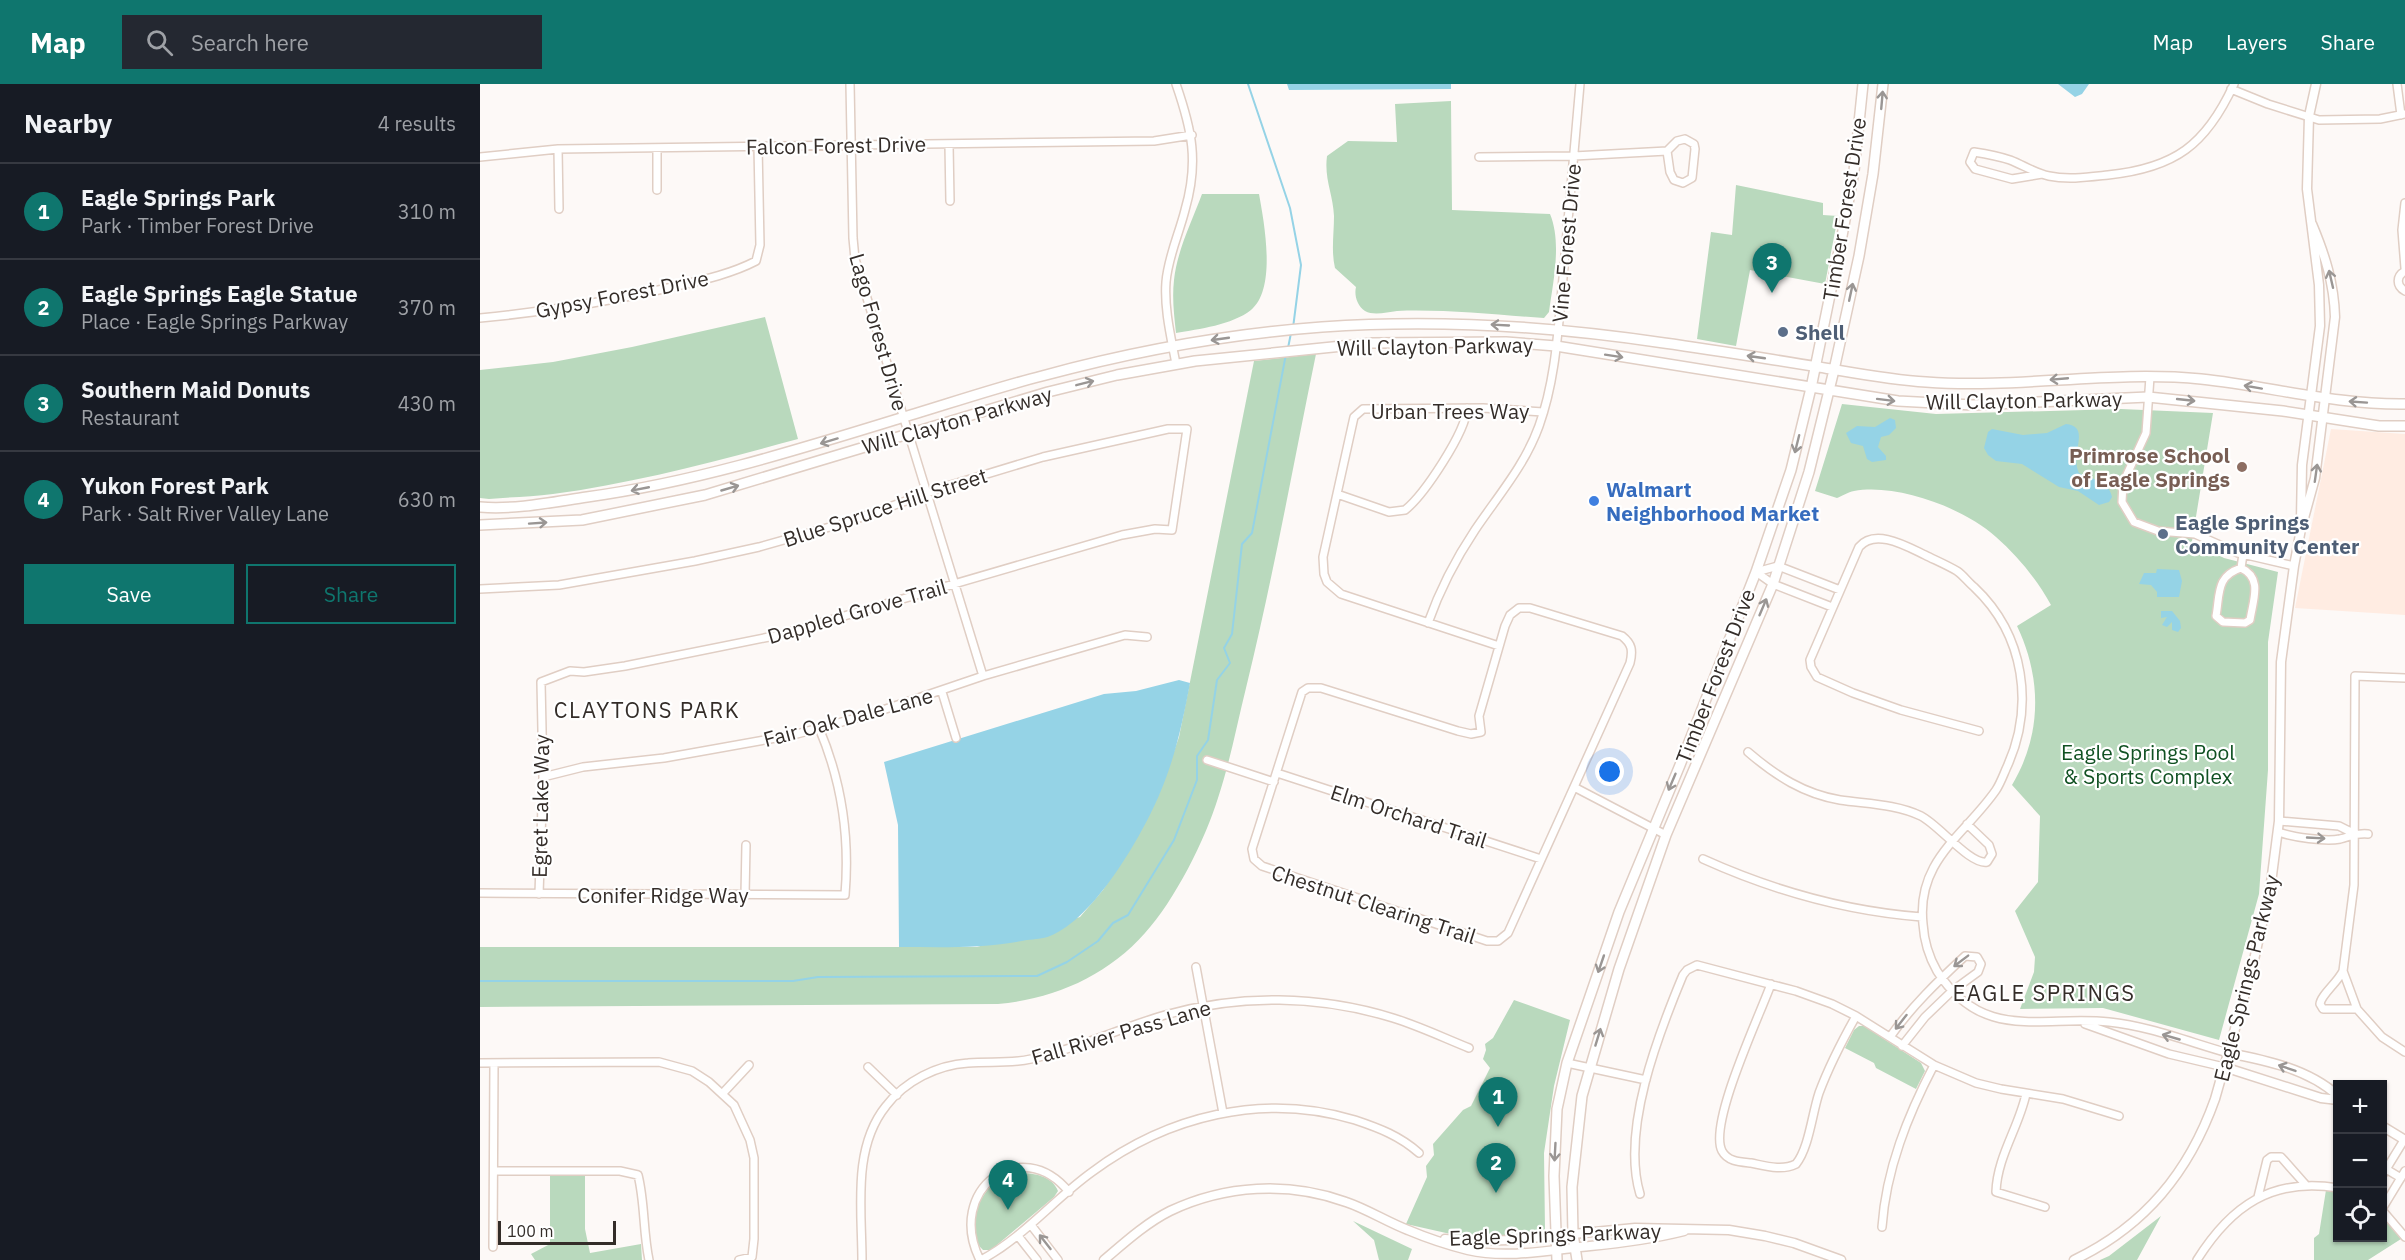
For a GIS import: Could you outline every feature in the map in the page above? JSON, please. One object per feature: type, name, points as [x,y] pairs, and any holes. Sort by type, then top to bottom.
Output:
[{"type":"main road","name":"Timber Forest Drive","points":[[1556,1255],[1554,1176],[1557,1109],[1567,1063],[1618,912],[1755,572],[1791,470],[1832,291],[1854,171],[1863,84]]},
{"type":"main road","name":"Timber Forest Drive","points":[[1577,1260],[1573,1234],[1572,1187],[1582,1096],[1589,1068],[1618,969],[1666,835],[1773,584],[1809,472],[1834,370],[1873,174],[1883,84]]},
{"type":"main road","name":"Will Clayton Parkway","points":[[480,507],[504,507],[604,495],[677,482],[764,460],[1026,380],[1116,357],[1173,346],[1278,331],[1376,324],[1479,324],[1558,330],[1672,344],[1898,380],[1950,383],[2019,382],[2116,376],[2200,379],[2324,399],[2358,403],[2405,404]]},
{"type":"main road","points":[[1376,324],[1376,343]]},
{"type":"main road","name":"Will Clayton Parkway","points":[[480,525],[582,520],[705,495],[1032,397],[1117,375],[1176,364],[1376,343],[1506,342],[1556,346],[1898,401],[1973,405],[2148,397],[2211,402],[2379,426],[2405,426]]},
{"type":"main road","points":[[1026,380],[1032,397]]},
{"type":"main road","points":[[764,460],[770,476]]},
{"type":"main road","points":[[604,495],[609,514]]},
{"type":"street","name":"Lago Forest Drive","points":[[850,84],[855,259],[983,676]]},
{"type":"street","points":[[1176,84],[1192,135],[1193,165],[1190,193],[1173,246],[1166,282],[1166,308],[1176,364]]},
{"type":"street","name":"Vine Forest Drive","points":[[1428,623],[1449,573],[1476,528],[1514,476],[1527,452],[1551,384],[1580,84]]},
{"type":"street","name":"Eagle Springs Parkway","points":[[2301,529],[2302,465],[2320,326],[2319,285],[2315,269],[2307,189],[2309,116],[2316,84]]},
{"type":"street","points":[[2042,174],[2012,180],[1975,169],[1970,162],[1974,152],[1993,155],[2042,174],[2066,178],[2136,171],[2171,160],[2186,152],[2206,133],[2232,86],[2280,108],[2319,120],[2380,119],[2403,114],[2397,84]]},
{"type":"street","name":"Falcon Forest Drive","points":[[480,157],[558,149],[1154,141],[1192,135]]},
{"type":"street","points":[[1479,157],[1574,156],[1667,151],[1685,139],[1694,144],[1692,177],[1689,181],[1683,183],[1674,180],[1670,172],[1667,151]]},
{"type":"street","points":[[949,144],[950,201]]},
{"type":"street","name":"Gypsy Forest Drive","points":[[480,318],[631,297],[738,270],[756,261],[758,257],[758,146]]},
{"type":"street","points":[[657,148],[657,190]]},
{"type":"street","points":[[558,149],[559,210]]},
{"type":"street","points":[[2405,203],[2402,230],[2405,270],[2398,282],[2401,289],[2405,291]]},
{"type":"street","name":"Eagle Springs Parkway","points":[[2074,1260],[2115,1238],[2159,1198],[2191,1155],[2206,1125],[2224,1067],[2263,922],[2279,821],[2281,662],[2301,529],[2313,492],[2333,343],[2334,294],[2327,262],[2312,224]]},
{"type":"street","points":[[2150,377],[2146,433],[2123,483],[2122,501],[2134,522],[2158,531],[2195,534],[2243,554],[2294,567]]},
{"type":"street","name":"Urban Trees Way","points":[[1337,494],[1354,417],[1358,412],[1369,408],[1467,408],[1543,412]]},
{"type":"street","points":[[1467,408],[1462,431],[1445,459],[1409,507],[1399,512],[1389,512],[1337,494],[1323,557],[1324,574],[1333,589],[1351,598],[1499,646]]},
{"type":"street","name":"Blue Spruce Hill Street","points":[[480,589],[559,585],[695,561],[759,547],[851,521],[927,493],[1042,457],[1168,429],[1187,429],[1172,530]]},
{"type":"street","name":"Dappled Grove Trail","points":[[541,682],[570,671],[598,670],[749,642],[816,625],[1122,535],[1155,529],[1172,530]]},
{"type":"street","points":[[1979,730],[1901,710],[1817,677],[1810,660],[1859,547],[1864,541],[1875,538],[1907,546],[1958,572],[1986,599],[2002,622],[2018,661],[2023,704],[2016,747],[1997,789],[1952,840],[1932,869],[1926,886],[1922,917],[1929,954],[1942,978],[1953,991],[1979,1010],[1997,1018],[2038,1023],[2108,1021],[2132,1025],[2302,1073],[2326,1085],[2333,1093]]},
{"type":"street","points":[[2241,568],[2243,554]]},
{"type":"street","points":[[1755,572],[1778,566],[1840,590]]},
{"type":"street","points":[[2241,568],[2252,575],[2255,581],[2250,620],[2245,623],[2223,622],[2216,616],[2222,579],[2229,572],[2241,568]]},
{"type":"street","points":[[1755,572],[1773,584],[1832,607]]},
{"type":"street","points":[[1207,760],[1274,782],[1298,699],[1308,688],[1321,688],[1466,733],[1480,732],[1479,716],[1510,615],[1519,608],[1530,608],[1622,636],[1629,641],[1633,650],[1630,663],[1541,860]]},
{"type":"street","name":"Fair Oak Dale Lane","points":[[543,777],[583,768],[734,746],[819,728],[942,692],[983,676],[1125,635],[1147,637]]},
{"type":"street","points":[[2357,1009],[2324,1009],[2320,1004],[2321,998],[2337,982],[2343,971],[2354,885],[2355,676],[2405,678]]},
{"type":"street","name":"Egret Lake Way","points":[[539,894],[543,777],[541,682]]},
{"type":"street","points":[[942,692],[956,738]]},
{"type":"street","name":"Conifer Ridge Way","points":[[480,893],[845,895],[847,857],[843,805],[819,728]]},
{"type":"street","points":[[1748,753],[1770,771],[1799,788],[1837,800],[1909,812],[1933,823],[1976,861],[1982,863],[1991,859],[1989,845],[1967,824]]},
{"type":"street","name":"Elm Orchard Trail","points":[[1277,773],[1541,860]]},
{"type":"street","name":"Chestnut Clearing Trail","points":[[1274,782],[1252,849],[1254,858],[1262,866],[1487,941],[1498,941],[1508,933],[1541,860]]},
{"type":"street","points":[[1574,787],[1666,835]]},
{"type":"street","points":[[2279,821],[2339,825],[2353,833],[2368,834]]},
{"type":"street","points":[[2278,832],[2292,836],[2339,839],[2353,833]]},
{"type":"street","points":[[745,895],[746,845]]},
{"type":"street","points":[[1703,859],[1778,890],[1823,903],[1855,910],[1922,917]]},
{"type":"street","points":[[1890,1037],[1914,1006],[1965,956],[1973,955],[1980,960],[1978,972],[1925,1017],[1902,1046]]},
{"type":"street","points":[[1640,1194],[1634,1163],[1647,1080],[1666,1017],[1683,975],[1692,967],[1704,966],[1813,997],[1856,1016],[1934,1065],[1976,1083],[2072,1101],[2119,1116]]},
{"type":"street","points":[[1196,967],[1223,1113]]},
{"type":"street","points":[[2343,971],[2357,1009],[2382,1037],[2405,1052]]},
{"type":"street","points":[[1771,984],[1727,1100],[1720,1143],[1726,1156],[1733,1161],[1789,1167],[1801,1158],[1823,1082],[1834,1055],[1856,1016]]},
{"type":"street","name":"Fall River Pass Lane","points":[[862,1260],[862,1170],[869,1137],[886,1106],[897,1095],[917,1079],[938,1068],[969,1063],[1024,1061],[1053,1054],[1144,1022],[1203,1006],[1249,1001],[1309,1001],[1355,1008],[1394,1018],[1469,1048]]},
{"type":"street","points":[[2080,1022],[2169,1054],[2224,1067],[2321,1098],[2333,1098]]},
{"type":"street","points":[[480,1063],[659,1062],[692,1071],[723,1093],[734,1105],[744,1122],[754,1158],[752,1257],[739,1260]]},
{"type":"street","points":[[493,1247],[494,1063]]},
{"type":"street","points":[[1567,1063],[1647,1080]]},
{"type":"street","points":[[723,1093],[749,1065]]},
{"type":"street","points":[[1882,1227],[1885,1199],[1901,1139],[1916,1100],[1934,1065]]},
{"type":"street","points":[[868,1067],[897,1095]]},
{"type":"street","points":[[2026,1094],[2023,1109],[1997,1175],[1996,1192],[2045,1207]]},
{"type":"street","points":[[1068,1192],[1058,1179],[1035,1168],[1011,1170],[994,1177],[984,1186],[971,1215],[971,1235],[981,1260],[1018,1236],[1090,1173],[1126,1148],[1191,1120],[1223,1113],[1270,1108],[1323,1112],[1389,1132],[1405,1140],[1419,1152]]},
{"type":"street","points":[[2387,1129],[2404,1140],[2387,1168]]},
{"type":"street","points":[[2258,1197],[2267,1160],[2271,1157],[2281,1157],[2306,1184]]},
{"type":"street","points":[[494,1171],[621,1171],[638,1175],[649,1260]]},
{"type":"street","points":[[2387,1173],[2403,1175],[2387,1202]]},
{"type":"street","points":[[2197,1260],[2226,1223],[2258,1197],[2274,1190],[2306,1184],[2333,1187]]},
{"type":"street","name":"Eagle Springs Parkway","points":[[1104,1260],[1126,1241],[1168,1212],[1219,1194],[1243,1189],[1285,1189],[1326,1195],[1427,1237],[1490,1254],[1556,1255],[1575,1249],[1630,1243],[1684,1231]]},
{"type":"street","points":[[2387,1216],[2405,1237]]},
{"type":"street","points":[[1031,1225],[1059,1260]]},
{"type":"street","name":"Eagle Springs Parkway","points":[[1427,1237],[1469,1241],[1635,1228],[1684,1231],[1729,1230],[1766,1236],[1841,1260]]},
{"type":"street","points":[[1018,1236],[1037,1260]]},
{"type":"shaded area","points":[[2331,429],[2405,434],[2405,615],[2295,608]]},
{"type":"green space","points":[[1451,101],[1452,210],[1550,214],[1554,225],[1556,263],[1549,312],[1544,318],[1433,311],[1369,312],[1362,309],[1358,303],[1356,287],[1335,268],[1334,216],[1327,172],[1327,156],[1348,141],[1397,142],[1395,104]]},
{"type":"green space","points":[[1736,185],[1823,203],[1823,215],[1838,216],[1825,284],[1750,270],[1736,346],[1697,339],[1711,232],[1732,235]]},
{"type":"green space","points":[[1202,194],[1259,194],[1267,255],[1264,287],[1259,300],[1251,310],[1243,315],[1215,326],[1176,333],[1173,293],[1176,269]]},
{"type":"green space","points":[[765,317],[798,439],[614,484],[545,495],[480,498],[480,370],[553,362]]},
{"type":"green space","points":[[1316,354],[1265,605],[1230,757],[1218,798],[1197,850],[1178,887],[1145,933],[1114,962],[1097,973],[1059,991],[998,1004],[480,1007],[480,947],[977,947],[1080,917],[1103,890],[1132,845],[1159,794],[1179,737],[1254,361]]},
{"type":"green space","name":"Eagle Springs Pool & Sports Complex","points":[[1842,404],[1936,414],[2121,409],[2213,413],[2192,541],[2224,558],[2278,572],[2268,642],[2268,770],[2259,894],[2219,1040],[2103,1008],[2020,1009],[2034,972],[2035,957],[2015,911],[2038,882],[2040,816],[2012,785],[2029,746],[2035,706],[2031,666],[2017,626],[2051,605],[2040,586],[2012,552],[1982,526],[1966,516],[1909,494],[1871,489],[1854,491],[1837,498],[1815,491]]},
{"type":"green space","points":[[1514,1000],[1570,1020],[1554,1086],[1544,1153],[1545,1230],[1507,1235],[1455,1235],[1406,1224],[1427,1177],[1426,1166],[1434,1155],[1433,1144],[1463,1110],[1471,1106],[1490,1068],[1483,1059],[1485,1044],[1493,1038]]},
{"type":"green space","points":[[1859,1026],[1864,1026],[1921,1063],[1925,1071],[1916,1089],[1876,1068],[1874,1063],[1845,1048],[1854,1030]]},
{"type":"green space","points":[[1020,1173],[1042,1176],[1052,1182],[1058,1191],[1054,1197],[991,1250],[983,1250],[974,1233],[975,1214],[979,1204],[990,1187],[997,1181]]},
{"type":"green space","points":[[550,1176],[585,1176],[585,1229],[590,1253],[641,1244],[642,1260],[535,1260],[531,1254],[550,1244]]},
{"type":"green space","points":[[2326,1190],[2333,1192],[2333,1242],[2387,1242],[2387,1222],[2401,1239],[2368,1260],[2314,1260],[2314,1238],[2319,1234]]},
{"type":"green space","points":[[2161,1216],[2137,1260],[2100,1260],[2109,1256]]},
{"type":"green space","points":[[1353,1221],[1412,1249],[1408,1260],[1379,1260],[1374,1240]]},
{"type":"water","points":[[1287,84],[1451,84],[1451,89],[1289,90]]},
{"type":"water","points":[[2058,84],[2089,84],[2082,94],[2075,97]]},
{"type":"water","points":[[1890,418],[1895,420],[1896,428],[1889,435],[1881,437],[1878,447],[1886,456],[1886,460],[1872,462],[1867,459],[1863,446],[1851,443],[1846,433],[1857,426],[1875,427]]},
{"type":"water","points":[[2066,424],[2078,430],[2076,457],[2079,473],[2103,483],[2112,497],[2109,502],[2099,505],[2078,491],[2059,487],[2022,464],[1996,461],[1988,455],[1984,448],[1988,432],[1992,429],[2023,435],[2047,433]]},
{"type":"water","points":[[2157,569],[2179,570],[2182,581],[2179,597],[2157,597],[2157,592],[2151,585],[2139,584],[2144,573],[2156,573]]},
{"type":"water","points":[[2161,611],[2172,611],[2180,621],[2181,628],[2178,632],[2172,630],[2172,622],[2167,627],[2162,625],[2167,617],[2161,618]]},
{"type":"water","points":[[1179,680],[1190,683],[1178,739],[1160,793],[1129,853],[1083,913],[1067,927],[1042,938],[995,945],[899,947],[898,825],[884,762],[1104,694],[1136,691]]},
{"type":"waterway","points":[[1248,84],[1290,208],[1301,265],[1293,328]]},
{"type":"waterway","points":[[1288,348],[1291,333]]},
{"type":"waterway","points":[[480,981],[793,981],[818,977],[1037,976],[1067,962],[1098,941],[1113,923],[1128,915],[1174,840],[1197,780],[1197,756],[1208,740],[1217,680],[1230,663],[1224,648],[1232,634],[1242,544],[1252,533],[1286,354]]},
{"type":"place","name":"Southern Maid Donuts","points":[[1772,293]]},
{"type":"place","name":"Shell","points":[[1783,332]]},
{"type":"place","name":"Primrose School of Eagle Springs","points":[[2242,467]]},
{"type":"place","name":"Walmart Neighborhood Market","points":[[1594,501]]},
{"type":"place","name":"Eagle Springs Community Center","points":[[2163,534]]},
{"type":"place","name":"Eagle Springs Park","points":[[1498,1127]]},
{"type":"place","name":"Eagle Springs Eagle Statue","points":[[1496,1193]]},
{"type":"place","name":"Yukon Forest Park","points":[[1008,1210]]},
{"type":"district","name":"CLAYTONS PARK","points":[[647,709]]},
{"type":"district","name":"EAGLE SPRINGS","points":[[2044,992]]}]
